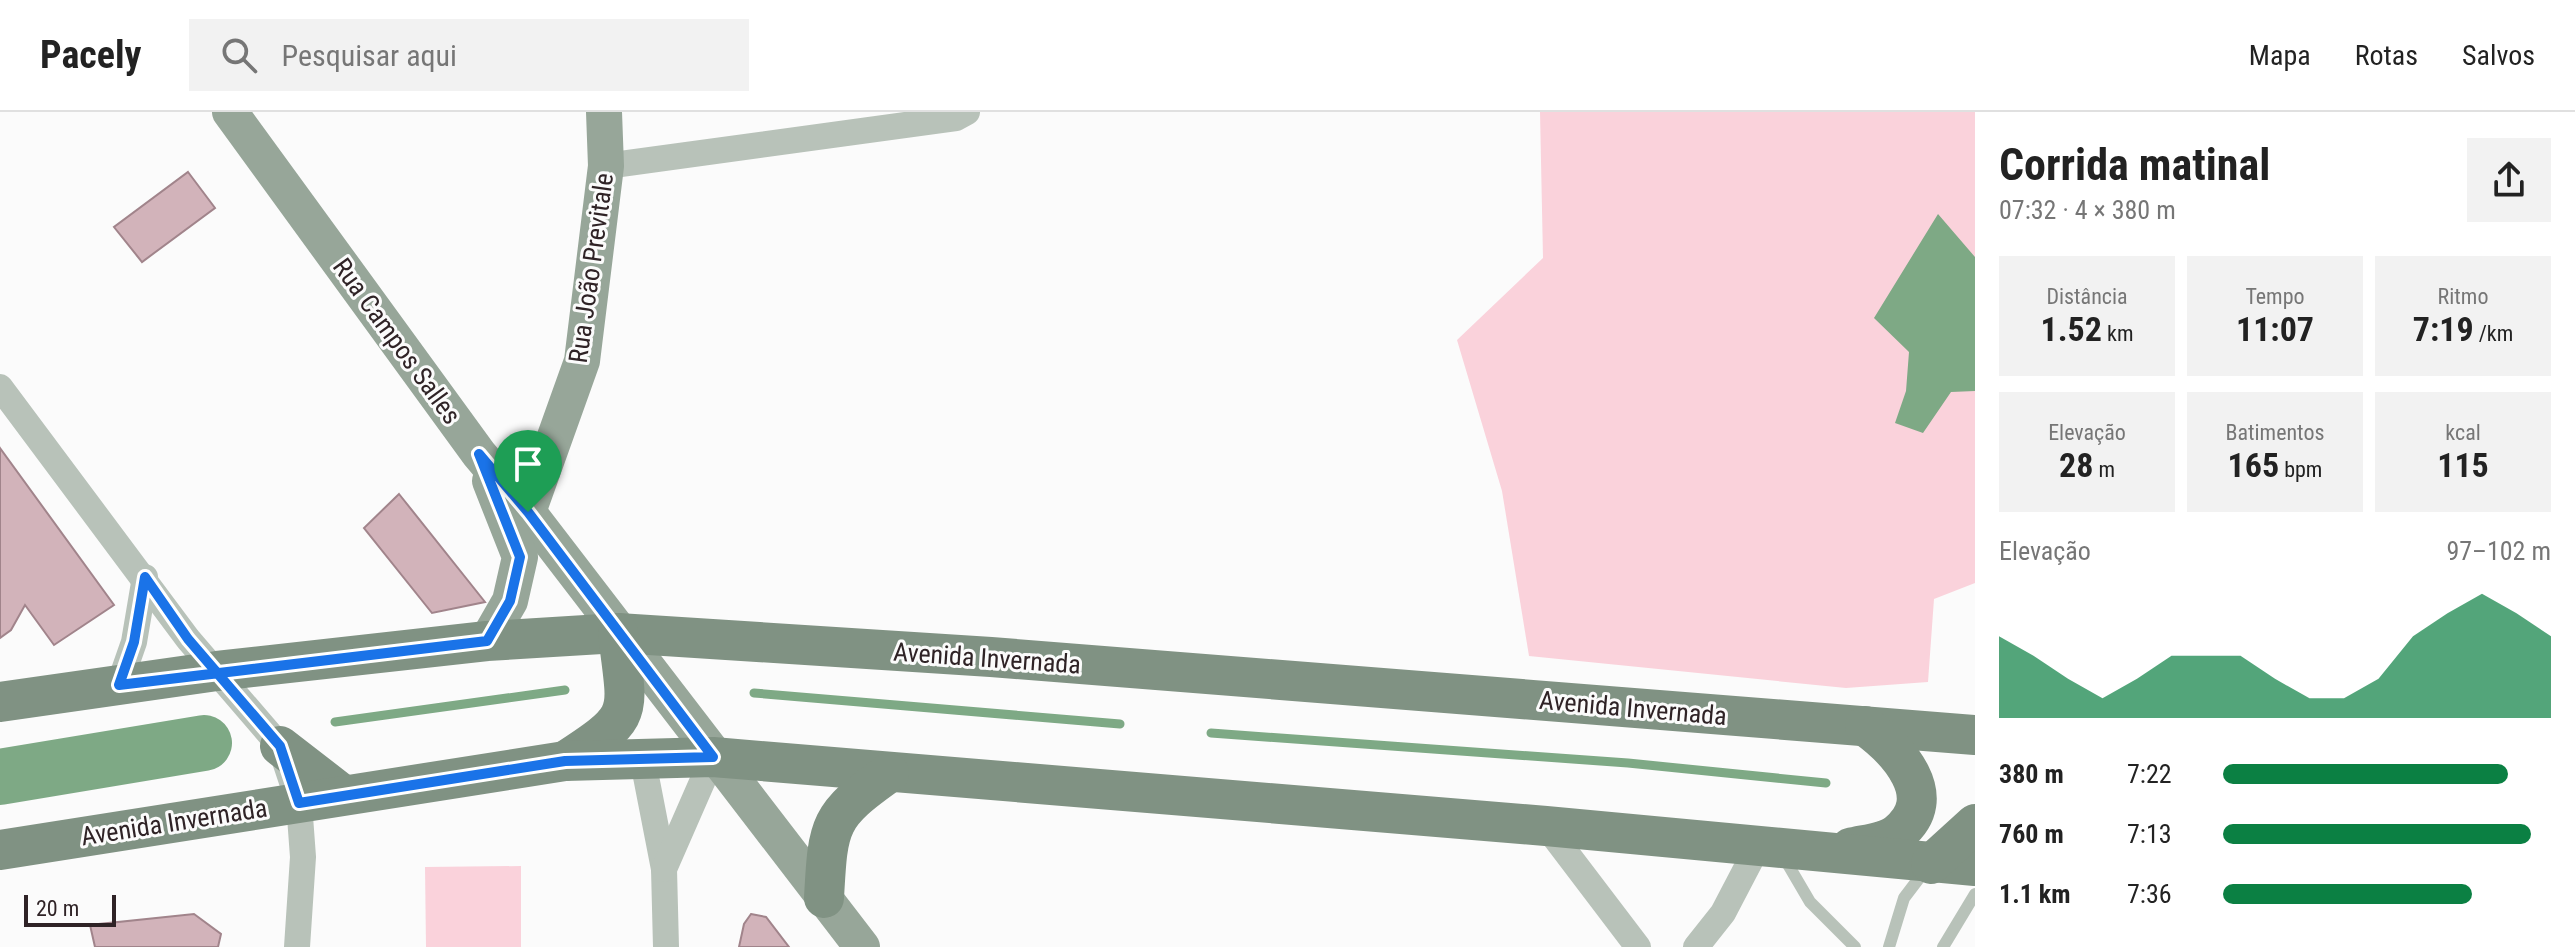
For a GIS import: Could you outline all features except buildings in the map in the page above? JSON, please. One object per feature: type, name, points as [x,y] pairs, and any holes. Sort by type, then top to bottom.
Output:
[{"type":"main road","name":"Rua Campos Salles","points":[[230,112],[479,454],[528,512],[713,757],[862,947]]},
{"type":"main road","name":"Rua João Previtale","points":[[528,512],[582,361],[606,166],[604,112]]},
{"type":"main road","points":[[479,454],[520,557],[510,601],[487,641]]},
{"type":"main road","points":[[565,761],[606,734],[621,720],[626,701],[618,633]]},
{"type":"main road","name":"Avenida Invernada","points":[[0,702],[217,671],[487,641],[618,633],[991,657],[1975,735]]},
{"type":"main road","points":[[1827,853],[1886,840],[1899,833],[1911,817],[1917,799],[1914,781],[1905,762],[1892,745],[1865,726]]},
{"type":"main road","points":[[280,746],[342,794]]},
{"type":"main road","name":"Avenida Invernada","points":[[0,850],[565,761],[642,756],[713,757],[1546,826],[1975,866]]},
{"type":"main road","points":[[824,898],[827,837],[849,801],[889,773]]},
{"type":"main road","points":[[1931,864],[1975,824]]},
{"type":"street","points":[[606,166],[956,118],[967,112]]},
{"type":"street","points":[[0,387],[145,577],[188,639],[280,746],[299,803],[303,857],[297,947]]},
{"type":"street","points":[[119,685],[134,642],[145,577]]},
{"type":"street","points":[[642,756],[664,869],[666,947]]},
{"type":"street","points":[[664,869],[713,757]]},
{"type":"street","points":[[1546,826],[1638,947]]},
{"type":"street","points":[[1696,947],[1769,848]]},
{"type":"lane","points":[[1769,848],[1810,902],[1855,947]]},
{"type":"lane","points":[[1889,947],[1904,898],[1931,864]]},
{"type":"lane","points":[[1943,947],[1975,894]]},
{"type":"shaded area","points":[[1540,112],[1975,112],[1975,583],[1934,599],[1928,682],[1846,688],[1529,656],[1502,491],[1457,340],[1543,258]]},
{"type":"shaded area","points":[[1938,214],[1975,257],[1975,391],[1951,392],[1923,433],[1895,423],[1906,391],[1909,352],[1874,318]]},
{"type":"shaded area","points":[[521,866],[521,947],[426,947],[425,867]]},
{"type":"waterway","points":[[335,722],[565,690]]},
{"type":"waterway","points":[[754,693],[1120,724]]},
{"type":"waterway","points":[[1211,733],[1628,763],[1826,783]]},
{"type":"waterway","points":[[0,777],[204,743]]},
{"type":"route","points":[[528,512],[479,454],[520,557],[510,601],[487,641],[217,671],[119,685],[142,609],[145,577],[188,639],[217,671],[280,746],[299,803],[565,761],[642,756],[713,757],[528,512]]}]
